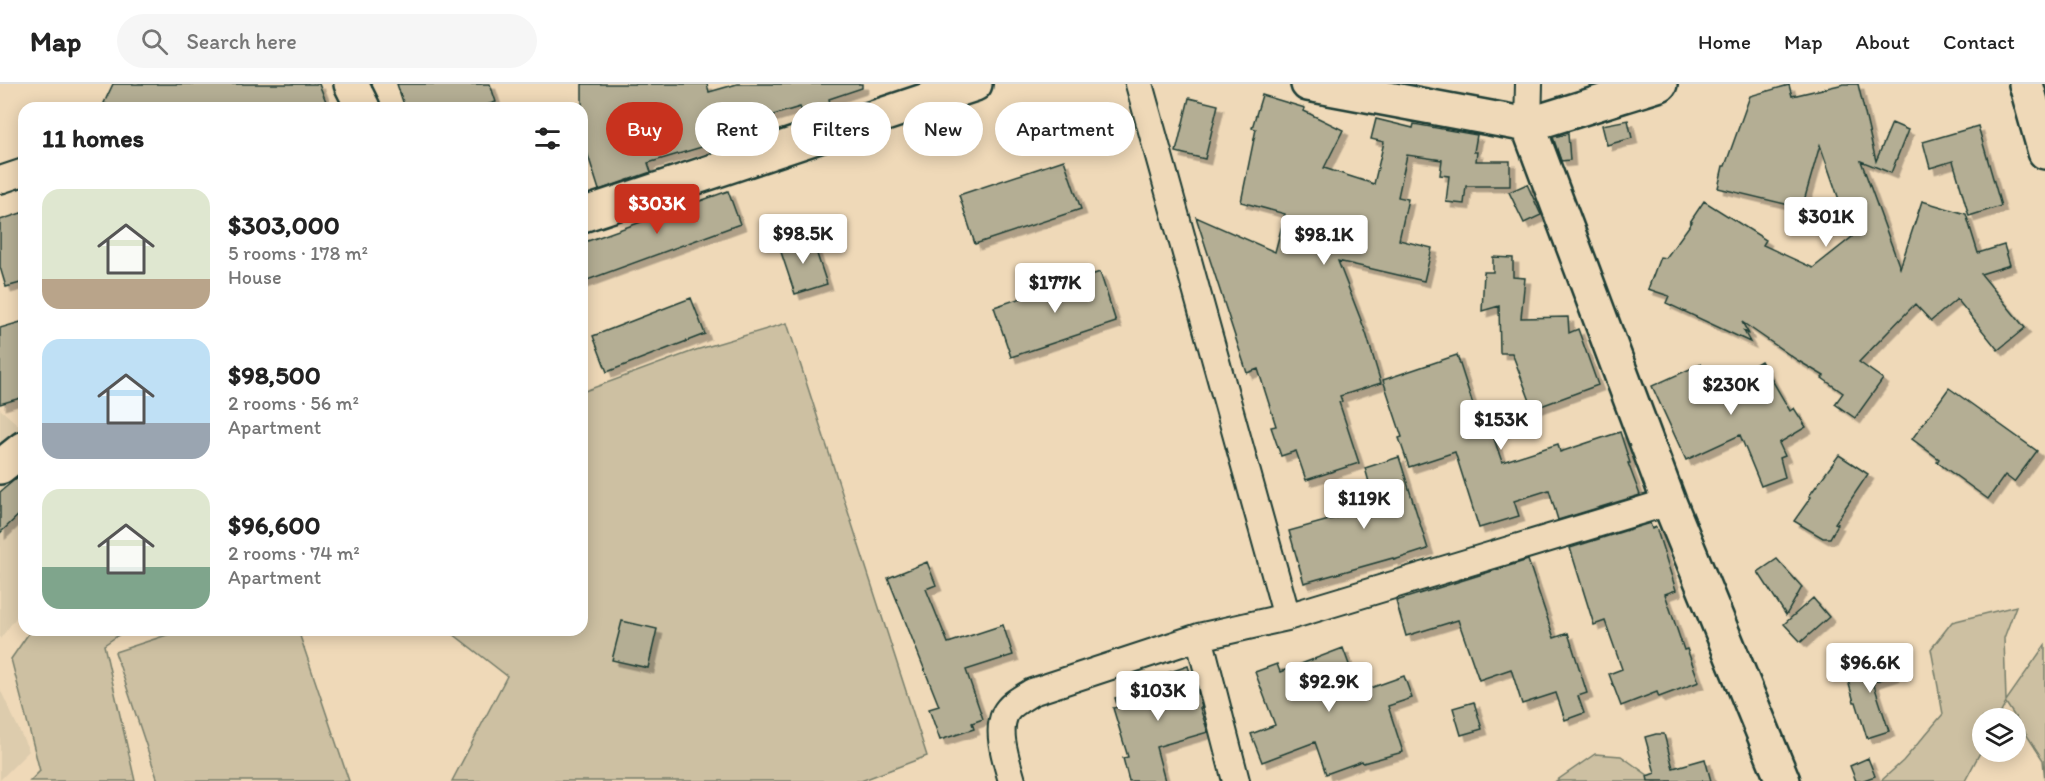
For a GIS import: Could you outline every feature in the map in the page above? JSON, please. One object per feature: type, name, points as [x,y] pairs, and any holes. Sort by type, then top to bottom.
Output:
[{"type":"street","points":[[351,84],[360,102]]},
{"type":"street","points":[[588,213],[975,84]]},
{"type":"street","points":[[1139,84],[1287,616]]},
{"type":"street","points":[[1308,84],[1528,125],[1660,84]]},
{"type":"street","points":[[1529,84],[1528,125],[1669,502],[1783,781]]},
{"type":"street","points":[[2026,84],[2045,152]]},
{"type":"street","points":[[0,180],[18,174]]},
{"type":"street","points":[[0,467],[18,453]]},
{"type":"street","points":[[1012,781],[1002,730],[1005,714],[1012,705],[1032,692],[1199,637],[1287,616],[1669,502]]},
{"type":"street","points":[[1199,637],[1236,781]]},
{"type":"shaded area","points":[[787,323],[927,756],[861,781],[452,781],[507,676],[456,636],[588,636],[588,390],[696,350]]},
{"type":"shaded area","points":[[0,409],[18,425],[18,615],[0,639]]},
{"type":"shaded area","points":[[2016,606],[2004,638],[2006,701],[2045,645],[2045,781],[2043,760],[2026,734],[2026,708],[2009,708],[2006,703],[2003,708],[1972,708],[1972,762],[1975,762],[1965,781],[1881,781],[1903,761],[1943,714],[1931,649],[1952,622]]},
{"type":"shaded area","points":[[27,636],[117,636],[104,645],[135,781],[30,781],[40,771],[11,659]]},
{"type":"shaded area","points":[[164,636],[300,636],[349,781],[158,781],[115,652]]},
{"type":"shaded area","points":[[0,689],[29,751],[0,780]]},
{"type":"shaded area","points":[[1595,754],[1621,756],[1656,781],[1556,781]]},
{"type":"building","points":[[113,84],[319,84],[326,102],[104,102]]},
{"type":"building","points":[[397,84],[490,84],[496,102],[403,102]]},
{"type":"building","points":[[582,84],[707,84],[709,92],[737,84],[862,84],[862,88],[829,99],[830,102],[791,102],[791,110],[779,113],[779,102],[695,102],[695,149],[683,153],[683,102],[606,102],[606,156],[672,156],[648,163],[651,172],[599,190],[588,155],[588,102],[582,102]]},
{"type":"building","points":[[1844,84],[1858,84],[1876,161],[1892,123],[1908,130],[1891,173],[1861,161],[1900,268],[1922,201],[1966,214],[1978,253],[2004,245],[2010,265],[1981,274],[2025,328],[1998,350],[1957,299],[1931,321],[1915,304],[1859,362],[1883,379],[1855,418],[1835,404],[1843,393],[1822,378],[1824,376],[1742,322],[1749,334],[1744,331],[1750,342],[1666,303],[1669,296],[1648,289],[1660,257],[1666,258],[1704,201],[1766,240],[1763,245],[1813,268],[1852,237],[1820,145],[1802,208],[1718,188],[1723,166],[1725,166],[1750,96],[1789,85],[1792,96]]},
{"type":"building","points":[[1262,95],[1305,108],[1304,111],[1343,130],[1324,168],[1374,184],[1384,142],[1371,139],[1376,119],[1413,128],[1414,124],[1477,135],[1474,152],[1477,152],[1476,161],[1510,161],[1510,186],[1466,186],[1464,204],[1446,202],[1449,176],[1440,175],[1442,160],[1407,155],[1398,197],[1408,199],[1399,240],[1432,248],[1424,281],[1338,261],[1366,333],[1381,383],[1340,396],[1342,401],[1339,402],[1359,463],[1306,480],[1296,451],[1281,456],[1271,427],[1276,426],[1258,369],[1247,373],[1196,217],[1275,252],[1285,214],[1241,202],[1256,129],[1252,128]]},
{"type":"building","points":[[1189,98],[1218,105],[1205,159],[1176,152]]},
{"type":"building","points":[[1628,120],[1632,138],[1607,145],[1602,125]]},
{"type":"building","points":[[1978,126],[2001,206],[1969,216],[1953,161],[1930,168],[1923,142]]},
{"type":"building","points":[[1568,134],[1570,160],[1561,161],[1553,137]]},
{"type":"building","points":[[1064,160],[1081,209],[975,244],[959,195]]},
{"type":"building","points":[[1527,184],[1541,215],[1524,223],[1509,192]]},
{"type":"building","points":[[728,191],[740,224],[588,280],[588,241]]},
{"type":"building","points":[[18,214],[18,284],[6,287],[0,267],[0,220]]},
{"type":"building","points":[[811,236],[827,284],[795,294],[779,246]]},
{"type":"building","points":[[1493,257],[1513,258],[1513,277],[1525,278],[1521,318],[1568,317],[1569,333],[1578,329],[1598,385],[1533,409],[1512,353],[1500,353],[1499,306],[1482,311],[1484,272],[1493,272]]},
{"type":"building","points":[[1100,272],[1116,322],[1011,357],[994,307]]},
{"type":"building","points":[[691,298],[705,334],[607,372],[593,336]]},
{"type":"building","points":[[18,323],[18,399],[0,404],[0,328]]},
{"type":"building","points":[[1457,355],[1478,420],[1487,418],[1502,462],[1558,444],[1560,452],[1620,432],[1640,495],[1558,520],[1549,490],[1514,501],[1519,516],[1479,528],[1455,452],[1409,467],[1399,438],[1402,437],[1383,380]]},
{"type":"building","points":[[1761,361],[1790,411],[1794,408],[1806,427],[1779,443],[1785,456],[1780,458],[1785,477],[1761,486],[1740,435],[1686,460],[1652,386],[1701,364],[1712,390]]},
{"type":"building","points":[[1949,388],[2037,451],[2014,482],[2005,475],[1988,499],[1937,462],[1939,459],[1912,439]]},
{"type":"building","points":[[1839,455],[1868,474],[1835,523],[1838,524],[1830,538],[1823,538],[1794,521]]},
{"type":"building","points":[[1399,457],[1428,549],[1304,583],[1289,531],[1376,507],[1365,468]]},
{"type":"building","points":[[18,477],[18,516],[0,533],[0,492]]},
{"type":"building","points":[[1650,523],[1652,529],[1656,527],[1676,590],[1665,594],[1684,650],[1687,649],[1699,682],[1659,697],[1657,692],[1621,706],[1609,674],[1622,669],[1605,621],[1594,625],[1570,548]]},
{"type":"building","points":[[1777,559],[1802,587],[1786,615],[1758,572]]},
{"type":"building","points":[[1528,560],[1554,638],[1568,633],[1587,693],[1578,696],[1584,713],[1565,720],[1556,693],[1522,704],[1511,669],[1479,680],[1458,620],[1406,636],[1396,601]]},
{"type":"building","points":[[927,562],[936,585],[926,589],[948,643],[1003,625],[1013,655],[966,670],[983,719],[972,723],[974,729],[940,740],[929,709],[939,706],[888,578]]},
{"type":"building","points":[[1813,598],[1829,617],[1801,642],[1784,624]]},
{"type":"building","points":[[622,621],[657,629],[648,668],[612,660]]},
{"type":"building","points":[[1343,648],[1359,692],[1404,676],[1412,698],[1388,706],[1403,752],[1363,763],[1362,761],[1326,774],[1315,742],[1262,762],[1251,734],[1275,725],[1255,672],[1277,664],[1280,672]]},
{"type":"building","points":[[1888,656],[1894,675],[1873,682],[1889,731],[1867,738],[1845,670]]},
{"type":"building","points":[[1188,666],[1193,682],[1195,681],[1202,708],[1200,708],[1208,732],[1156,747],[1165,781],[1129,781],[1123,758],[1128,757],[1113,708],[1118,707],[1115,698],[1167,682],[1164,674]]},
{"type":"building","points":[[1474,702],[1482,729],[1461,735],[1453,708]]},
{"type":"building","points":[[1664,734],[1673,768],[1705,759],[1711,781],[1648,781],[1647,776],[1655,773],[1645,737]]},
{"type":"building","points":[[1868,758],[1875,776],[1856,781],[1850,766]]}]
